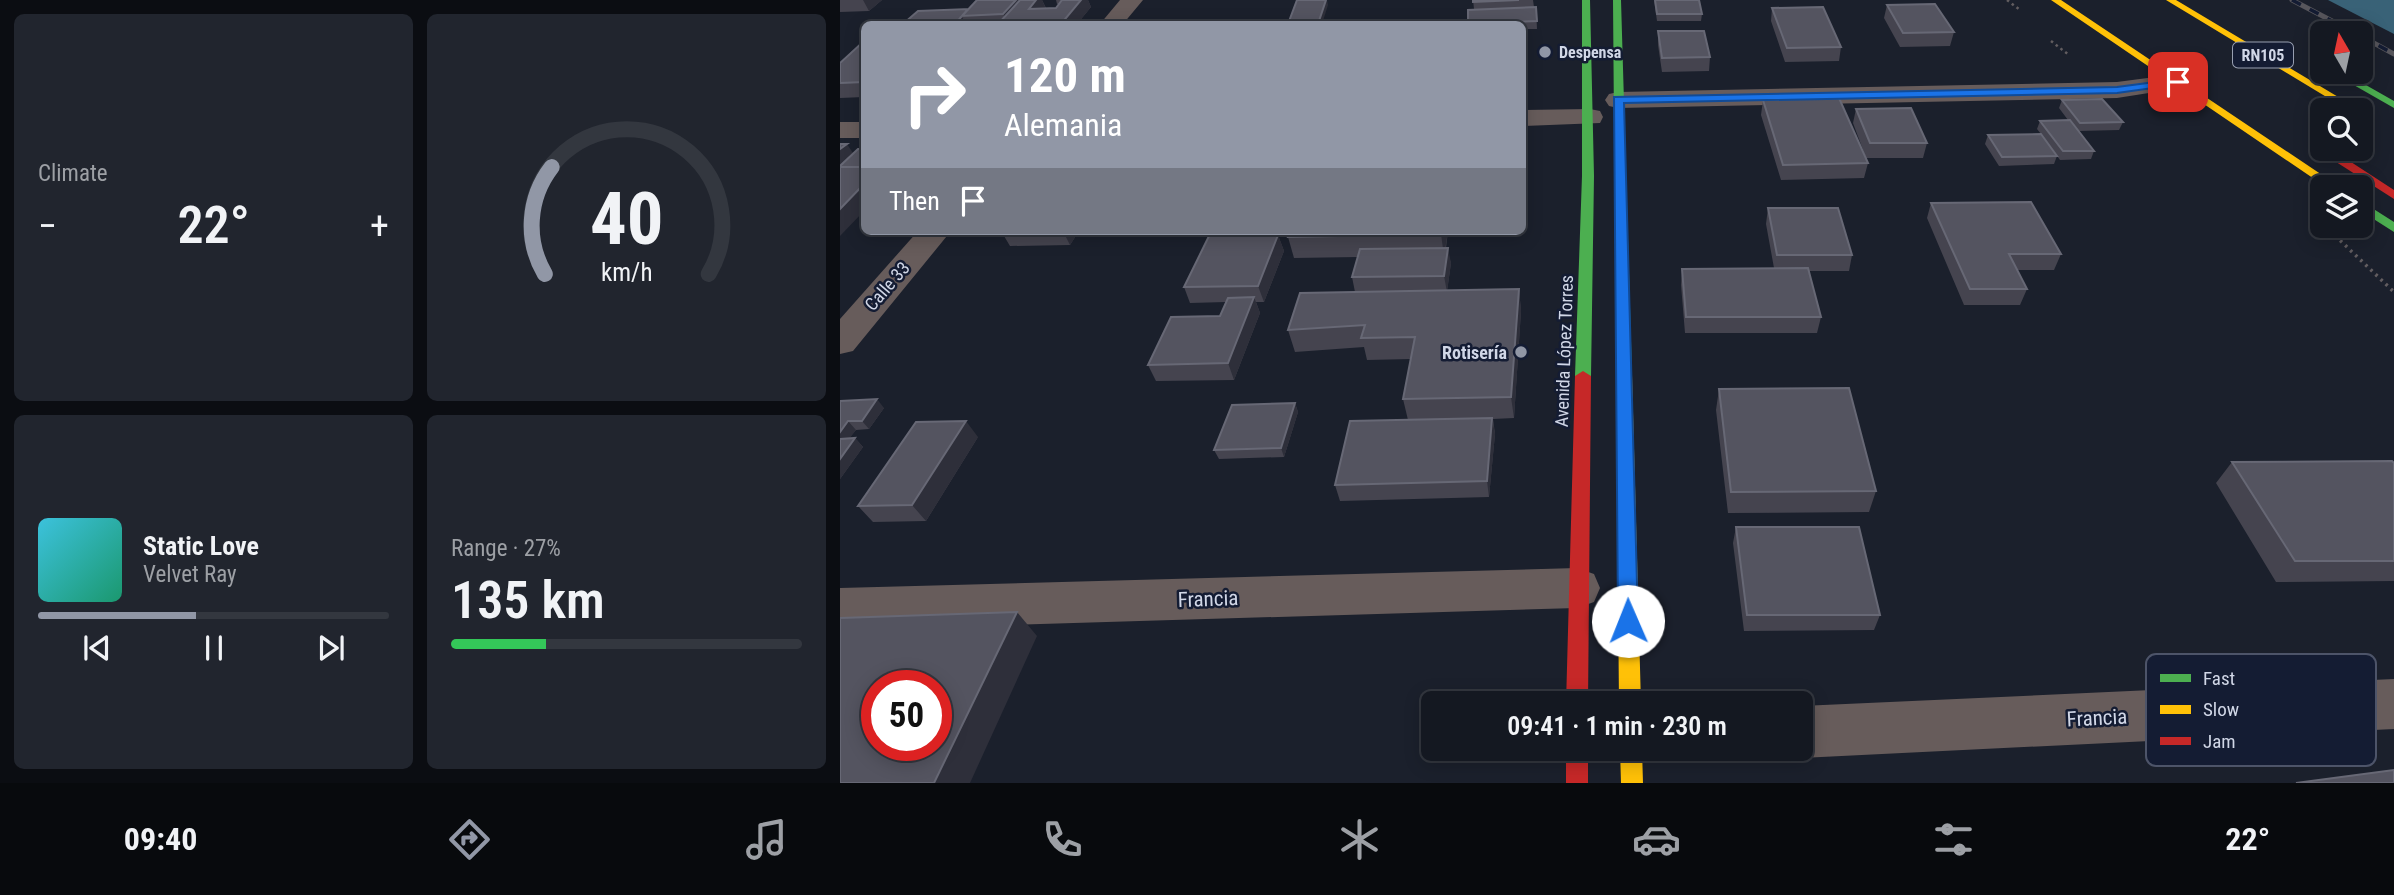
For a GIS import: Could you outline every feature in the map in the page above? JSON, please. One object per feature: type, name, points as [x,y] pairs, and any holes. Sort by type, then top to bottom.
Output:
[{"type":"main road","name":"Avenida López Torres","points":[[1577,691],[1577,588],[1590,117],[1586,0]]},
{"type":"main road","points":[[1617,0],[1630,691]]},
{"type":"main road","points":[[2055,0],[2316,175]]},
{"type":"main road","name":"RN105","points":[[2170,0],[2335,98]]},
{"type":"main road","points":[[2357,84],[2394,105]]},
{"type":"main road","points":[[2342,161],[2394,195]]},
{"type":"main road","points":[[2373,213],[2394,228]]},
{"type":"main road","points":[[1577,761],[1577,783]]},
{"type":"main road","points":[[1632,761],[1633,783]]},
{"type":"street","points":[[1114,21],[1132,0]]},
{"type":"street","points":[[1618,100],[2117,90],[2178,82]]},
{"type":"street","points":[[1526,118],[1590,117]]},
{"type":"street","points":[[840,130],[861,130]]},
{"type":"street","name":"Calle 33","points":[[840,342],[932,235]]},
{"type":"street","name":"Francia","points":[[840,609],[1577,588]]},
{"type":"street","name":"Francia","points":[[2376,705],[2394,704]]},
{"type":"street","name":"Francia","points":[[1813,731],[2146,716]]},
{"type":"path","points":[[2338,238],[2394,292]]},
{"type":"water","points":[[2328,0],[2394,0],[2394,34]]},
{"type":"building","points":[[977,0],[1016,0],[1003,14],[962,16]]},
{"type":"building","points":[[1020,0],[1036,0],[1029,9],[1056,8],[1062,0],[1081,0],[1064,21],[1001,21]]},
{"type":"building","points":[[1297,0],[1326,0],[1319,21],[1289,21]]},
{"type":"building","points":[[1473,0],[1519,0],[1473,2]]},
{"type":"building","points":[[1655,0],[1699,0],[1702,14],[1657,14]]},
{"type":"building","points":[[1935,4],[1954,32],[1903,33],[1887,5]]},
{"type":"building","points":[[1536,7],[1537,21],[1468,21],[1468,10]]},
{"type":"building","points":[[1823,7],[1841,47],[1787,48],[1772,8]]},
{"type":"building","points":[[968,9],[958,21],[906,21],[918,11]]},
{"type":"building","points":[[1658,31],[1704,31],[1710,57],[1662,58]]},
{"type":"building","points":[[861,44],[861,82],[840,83],[840,63]]},
{"type":"building","points":[[1839,98],[1868,163],[1783,165],[1763,100]]},
{"type":"building","points":[[2102,99],[2123,122],[2080,123],[2062,100]]},
{"type":"building","points":[[1911,108],[1927,143],[1870,143],[1856,109]]},
{"type":"building","points":[[2070,120],[2094,151],[2063,151],[2040,121]]},
{"type":"building","points":[[2041,134],[2057,156],[2002,157],[1988,135]]},
{"type":"building","points":[[858,149],[861,149],[861,167],[840,166]]},
{"type":"building","points":[[840,167],[861,167],[861,187],[840,209]]},
{"type":"building","points":[[2031,202],[2061,254],[2009,254],[2027,289],[1970,289],[1931,203]]},
{"type":"building","points":[[1768,208],[1838,208],[1852,255],[1777,255]]},
{"type":"building","points":[[1278,235],[1258,286],[1184,287],[1209,236]]},
{"type":"building","points":[[1289,235],[1390,235],[1288,237]]},
{"type":"building","points":[[1448,248],[1444,276],[1352,277],[1360,249]]},
{"type":"building","points":[[1808,268],[1821,317],[1686,317],[1682,269]]},
{"type":"building","points":[[1519,289],[1511,397],[1403,399],[1415,337],[1361,338],[1365,325],[1288,330],[1300,293]]},
{"type":"building","points":[[1254,297],[1228,363],[1148,365],[1171,317],[1220,316],[1228,298]]},
{"type":"building","points":[[1849,388],[1876,491],[1731,492],[1719,389]]},
{"type":"building","points":[[877,399],[862,421],[848,421],[840,432],[840,401]]},
{"type":"building","points":[[1295,403],[1281,448],[1214,450],[1232,405]]},
{"type":"building","points":[[1492,418],[1487,481],[1335,485],[1350,421]]},
{"type":"building","points":[[966,421],[912,505],[858,506],[916,422]]},
{"type":"building","points":[[855,438],[840,459],[840,439]]},
{"type":"building","points":[[2392,461],[2394,561],[2295,561],[2232,462]]},
{"type":"building","points":[[1736,527],[1859,527],[1880,615],[1747,615]]},
{"type":"building","points":[[1017,612],[952,746],[952,670],[861,670],[861,761],[945,761],[934,783],[840,783],[840,618]]},
{"type":"building","points":[[2394,770],[2394,783],[2296,783]]},
{"type":"railway","points":[[2292,0],[2332,21]]},
{"type":"railway","points":[[2373,43],[2394,54]]},
{"type":"traffic: fast","points":[[1583,376],[1588,176],[1586,0]]},
{"type":"traffic: fast","points":[[1617,0],[1624,375]]},
{"type":"traffic: fast","points":[[2357,84],[2394,105]]},
{"type":"traffic: fast","points":[[2373,213],[2394,228]]},
{"type":"traffic: slow","points":[[2055,0],[2316,175]]},
{"type":"traffic: slow","points":[[2170,0],[2335,98]]},
{"type":"traffic: slow","points":[[1624,375],[1630,691]]},
{"type":"traffic: slow","points":[[1631,761],[1632,783]]},
{"type":"traffic: jam","points":[[2342,161],[2394,195]]},
{"type":"traffic: jam","points":[[1577,691],[1583,376]]},
{"type":"traffic: jam","points":[[1577,761],[1577,783]]},
{"type":"place","name":"Despensa","points":[[1545,52]]},
{"type":"place","name":"Rotisería","points":[[1521,352]]},
{"type":"route","points":[[1628,621],[1618,100],[2117,90],[2178,82]]}]
